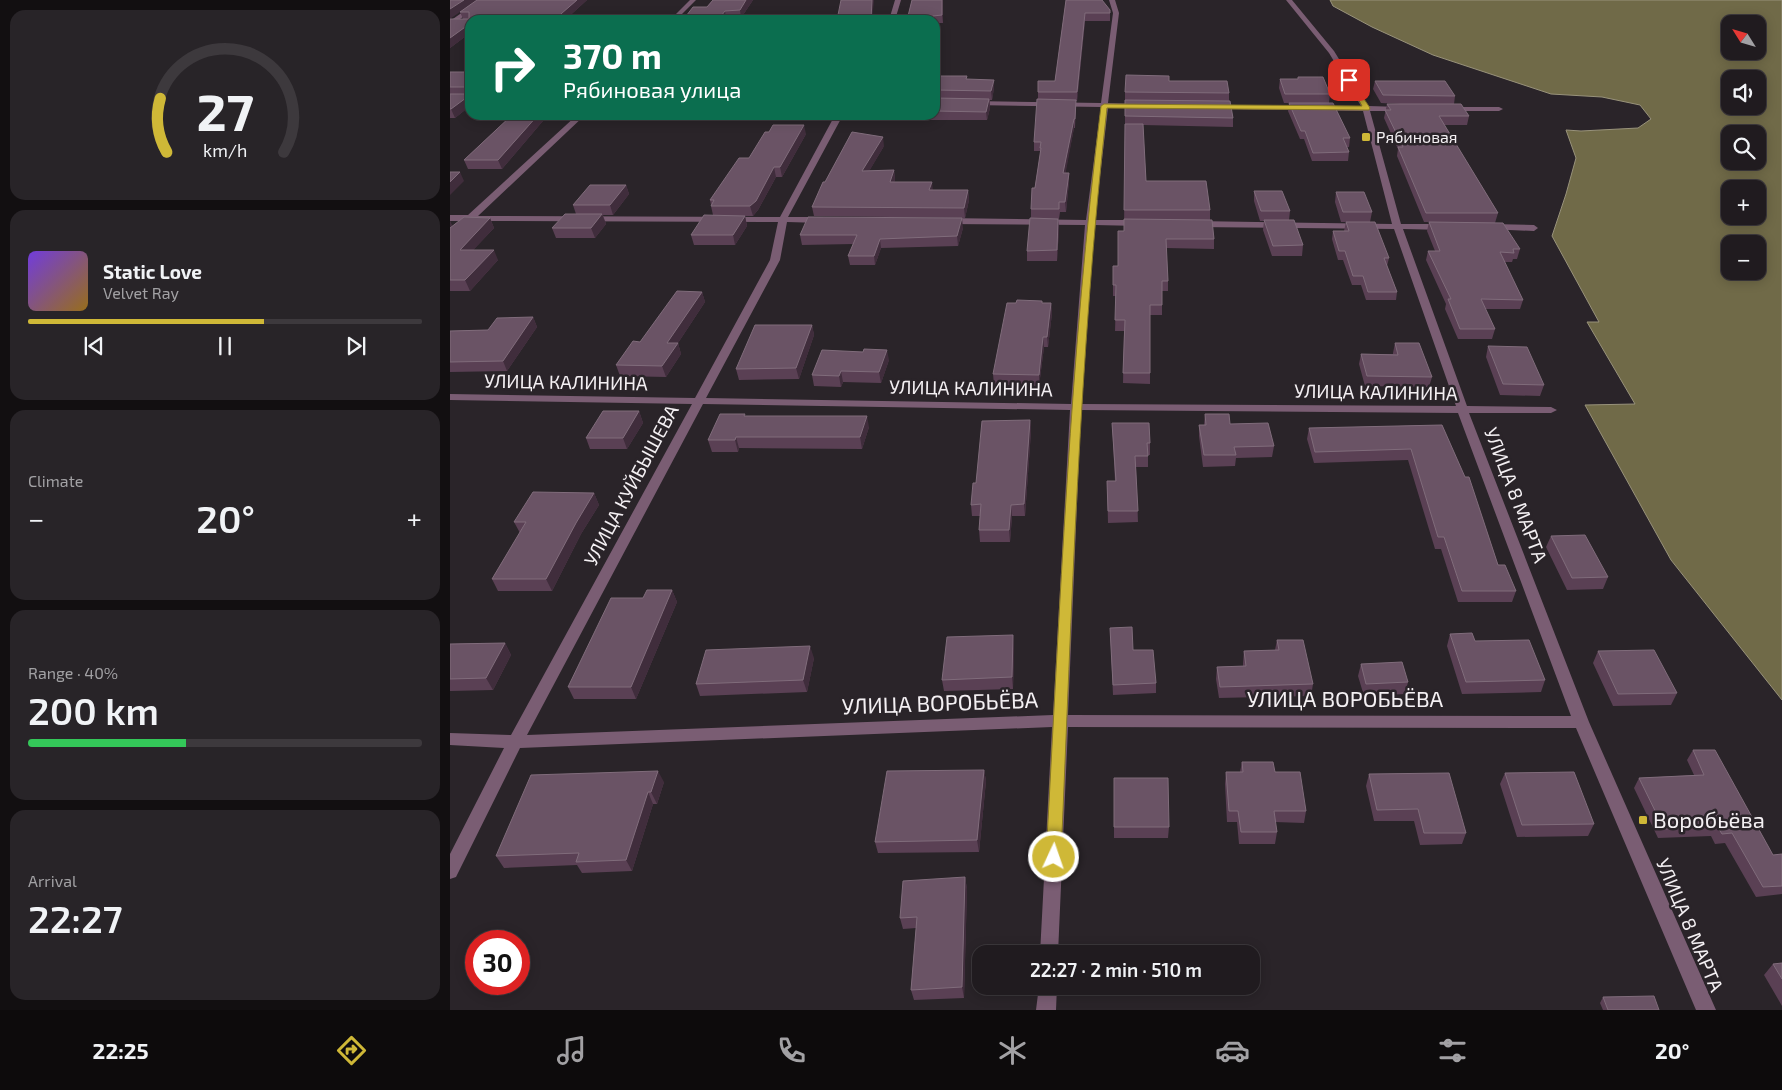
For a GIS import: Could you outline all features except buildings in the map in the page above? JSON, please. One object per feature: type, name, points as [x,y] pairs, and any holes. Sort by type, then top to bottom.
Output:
[{"type":"street","points":[[450,24],[484,0]]},
{"type":"street","points":[[678,15],[693,0]]},
{"type":"street","points":[[894,15],[898,0]]},
{"type":"street","points":[[1049,945],[1076,407],[1090,223],[1116,13],[1112,0]]},
{"type":"street","name":"УЛИЦА 8 МАРТА","points":[[1289,0],[1332,52],[1366,108],[1397,226],[1463,410],[1581,722],[1706,1010]]},
{"type":"street","points":[[965,103],[1153,106]]},
{"type":"street","points":[[1211,107],[1414,109]]},
{"type":"street","points":[[1442,109],[1499,109]]},
{"type":"street","points":[[450,237],[577,120]]},
{"type":"street","name":"УЛИЦА КУЙБЫШЕВА","points":[[450,871],[516,742],[775,260],[783,219],[835,120]]},
{"type":"street","points":[[450,218],[832,220]]},
{"type":"street","points":[[932,221],[1150,223]]},
{"type":"street","points":[[1189,224],[1456,227]]},
{"type":"street","points":[[1476,227],[1534,228]]},
{"type":"street","name":"УЛИЦА КАЛИНИНА","points":[[450,397],[1076,407],[1551,410]]},
{"type":"street","name":"УЛИЦА ВОРОБЬЁВА","points":[[450,739],[516,742],[1060,721],[1581,722]]},
{"type":"street","points":[[1046,1010],[1047,995]]},
{"type":"shaded area","points":[[1330,0],[1782,0],[1782,700],[1671,560],[1585,405],[1635,404],[1587,322],[1599,322],[1552,236],[1576,158],[1566,130],[1638,128],[1651,119],[1640,105],[1602,97],[1551,94],[1433,55],[1372,27],[1333,6]]},
{"type":"place","name":"Рябиновая","points":[[1366,137]]},
{"type":"place","name":"Воробьёва","points":[[1643,820]]},
{"type":"route","points":[[1054,857],[1076,407],[1090,223],[1104,106],[1366,108],[1349,80]]}]
